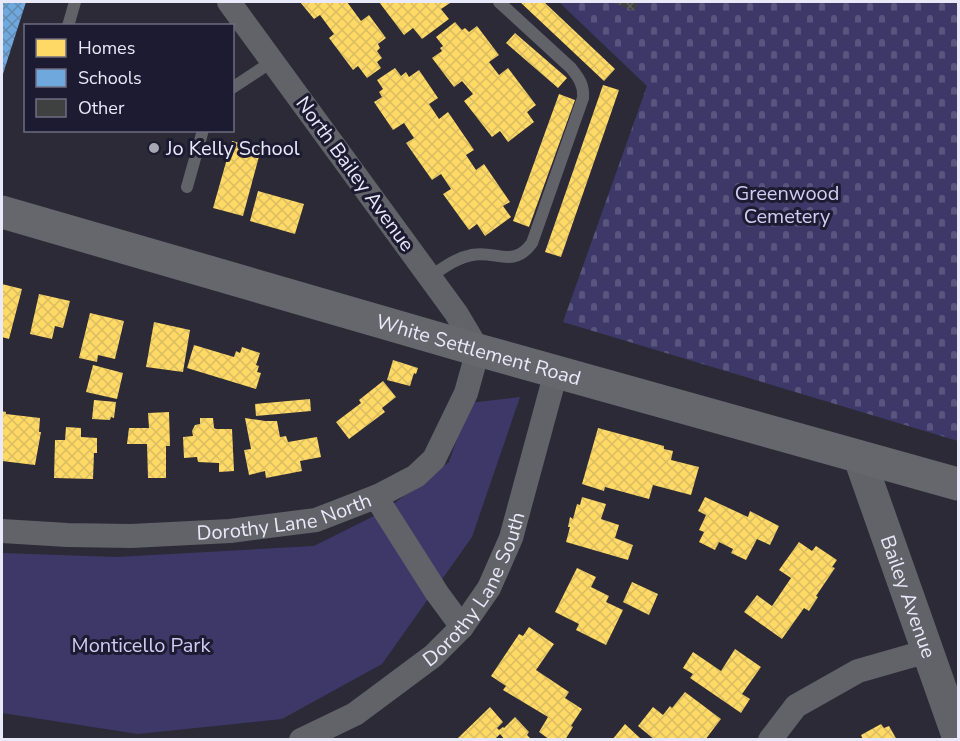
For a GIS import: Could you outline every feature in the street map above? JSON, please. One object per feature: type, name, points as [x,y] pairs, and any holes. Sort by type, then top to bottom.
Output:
[{"type":"main road","name":"White Settlement Road","points":[[2,212],[478,350],[958,484]]},
{"type":"street","name":"North Bailey Avenue","points":[[229,2],[430,276],[478,350]]},
{"type":"street","name":"Dorothy Lane North","points":[[2,531],[131,536],[230,531],[316,520],[376,497],[416,476],[434,459],[466,393],[478,350]]},
{"type":"street","name":"Dorothy Lane South","points":[[301,740],[355,714],[433,656],[462,627],[489,588],[511,538],[556,372]]},
{"type":"street","name":"Bailey Avenue","points":[[859,457],[958,737]]},
{"type":"street","points":[[376,497],[437,593],[462,627]]},
{"type":"street","points":[[770,740],[796,706],[858,670],[928,651]]},
{"type":"lane","points":[[69,24],[75,2]]},
{"type":"lane","points":[[430,276],[458,259],[474,254],[514,257],[525,253],[532,243],[583,98],[580,80],[571,68],[499,2]]},
{"type":"lane","points":[[234,87],[273,62]]},
{"type":"lane","points":[[187,187],[203,132]]},
{"type":"green space","name":"Greenwood Cemetery","points":[[559,2],[958,2],[958,441],[563,322],[647,86]]},
{"type":"green space","name":"Monticello Park","points":[[520,397],[472,537],[382,664],[282,719],[138,734],[2,713],[2,553],[117,557],[314,546],[384,511],[449,462],[469,403]]},
{"type":"building: Homes","points":[[300,2],[347,2],[361,21],[369,15],[386,38],[378,44],[380,48],[377,51],[382,58],[377,62],[381,68],[367,78],[358,66],[353,70],[329,38],[334,34],[320,15],[314,19]]},
{"type":"building: Homes","points":[[379,2],[449,2],[441,9],[449,19],[422,39],[413,28],[404,35]]},
{"type":"building: Homes","points":[[520,2],[544,2],[615,69],[604,81]]},
{"type":"building: Homes","points":[[455,22],[462,30],[465,28],[469,32],[477,26],[499,55],[489,62],[499,75],[508,68],[536,105],[527,112],[534,122],[508,142],[500,131],[492,137],[464,101],[473,94],[462,81],[454,87],[432,58],[442,51],[440,48],[443,46],[436,37]]},
{"type":"building: Homes","points":[[515,33],[567,78],[558,88],[506,43]]},
{"type":"building: Homes","points":[[395,68],[401,76],[406,72],[409,77],[419,70],[438,98],[429,104],[439,119],[448,112],[474,150],[466,155],[476,170],[484,164],[510,202],[503,206],[511,217],[485,236],[477,224],[469,230],[443,194],[451,189],[441,174],[432,180],[406,143],[414,138],[404,123],[393,130],[374,102],[382,97],[379,92],[383,89],[377,80]]},
{"type":"building: Homes","points":[[603,85],[619,90],[561,257],[545,252]]},
{"type":"building: Homes","points":[[559,94],[575,100],[529,227],[513,221]]},
{"type":"building: Homes","points":[[232,141],[261,149],[243,216],[213,208]]},
{"type":"building: Homes","points":[[258,191],[304,204],[295,234],[250,221]]},
{"type":"building: Homes","points":[[2,284],[22,289],[9,339],[2,337]]},
{"type":"building: Homes","points":[[39,294],[70,301],[63,328],[55,326],[52,339],[30,334]]},
{"type":"building: Homes","points":[[90,313],[124,321],[115,359],[98,355],[97,362],[79,358]]},
{"type":"building: Homes","points":[[154,322],[190,330],[183,372],[146,367]]},
{"type":"building: Homes","points":[[194,345],[234,357],[236,351],[240,353],[242,347],[260,353],[256,365],[259,366],[257,372],[261,373],[256,389],[187,368]]},
{"type":"building: Homes","points":[[393,360],[418,368],[410,386],[387,380]]},
{"type":"building: Homes","points":[[93,365],[123,373],[117,399],[86,392]]},
{"type":"building: Homes","points":[[383,381],[396,397],[382,408],[385,412],[349,439],[336,422],[361,403],[359,400]]},
{"type":"building: Homes","points":[[310,399],[311,411],[256,416],[255,404]]},
{"type":"building: Homes","points":[[94,400],[116,402],[114,418],[111,417],[110,420],[92,419]]},
{"type":"building: Homes","points":[[2,411],[6,414],[40,418],[39,432],[41,432],[35,465],[2,461]]},
{"type":"building: Homes","points":[[169,412],[170,446],[166,446],[166,478],[148,478],[147,444],[127,444],[129,428],[149,428],[148,413]]},
{"type":"building: Homes","points":[[200,418],[213,418],[216,429],[232,429],[234,471],[219,472],[219,463],[198,462],[197,457],[184,458],[183,437],[193,436],[192,431],[195,425],[200,424]]},
{"type":"building: Homes","points":[[245,418],[277,421],[280,437],[286,436],[288,442],[317,437],[321,457],[300,461],[302,471],[266,478],[265,471],[249,475],[244,450],[251,449]]},
{"type":"building: Homes","points":[[66,427],[81,428],[81,437],[97,438],[93,479],[54,478],[55,440],[65,440]]},
{"type":"building: Homes","points":[[598,428],[664,446],[664,449],[673,451],[671,460],[699,467],[691,495],[653,485],[649,499],[605,487],[604,491],[582,484]]},
{"type":"building: Homes","points":[[582,497],[606,504],[601,519],[619,525],[615,538],[633,545],[628,560],[566,542],[570,517],[573,519],[577,504],[580,505]]},
{"type":"building: Homes","points":[[705,497],[748,517],[750,511],[779,526],[770,545],[757,539],[746,560],[731,553],[733,549],[719,542],[715,550],[699,542],[704,532],[699,530],[706,515],[698,511]]},
{"type":"building: Homes","points":[[799,542],[812,551],[816,546],[837,560],[832,567],[835,568],[809,611],[804,608],[782,639],[744,612],[757,595],[772,606],[791,578],[779,570]]},
{"type":"building: Homes","points":[[577,568],[596,577],[591,587],[609,596],[606,602],[623,610],[606,645],[576,630],[579,624],[555,612]]},
{"type":"building: Homes","points":[[632,582],[658,594],[649,615],[623,602]]},
{"type":"building: Homes","points":[[529,627],[554,644],[536,670],[569,692],[565,698],[582,709],[565,740],[550,740],[539,732],[548,717],[503,690],[506,686],[491,676],[519,634],[523,636]]},
{"type":"building: Homes","points":[[735,649],[761,667],[742,694],[750,699],[741,713],[690,678],[693,674],[683,668],[693,652],[721,671]]},
{"type":"building: Homes","points":[[685,692],[721,719],[705,740],[655,740],[638,726],[653,707],[663,715]]},
{"type":"building: Homes","points":[[490,707],[503,722],[497,728],[499,730],[515,717],[529,732],[527,735],[532,740],[505,740],[500,734],[494,740],[456,740]]},
{"type":"building: Homes","points":[[625,724],[642,740],[612,740]]},
{"type":"building: Homes","points":[[881,724],[884,728],[889,726],[897,740],[863,740],[861,735]]},
{"type":"building: Schools","points":[[2,2],[26,2],[2,77]]},
{"type":"building: Other","points":[[612,2],[639,2],[634,11]]},
{"type":"place","name":"Jo Kelly School","points":[[154,148]]}]
